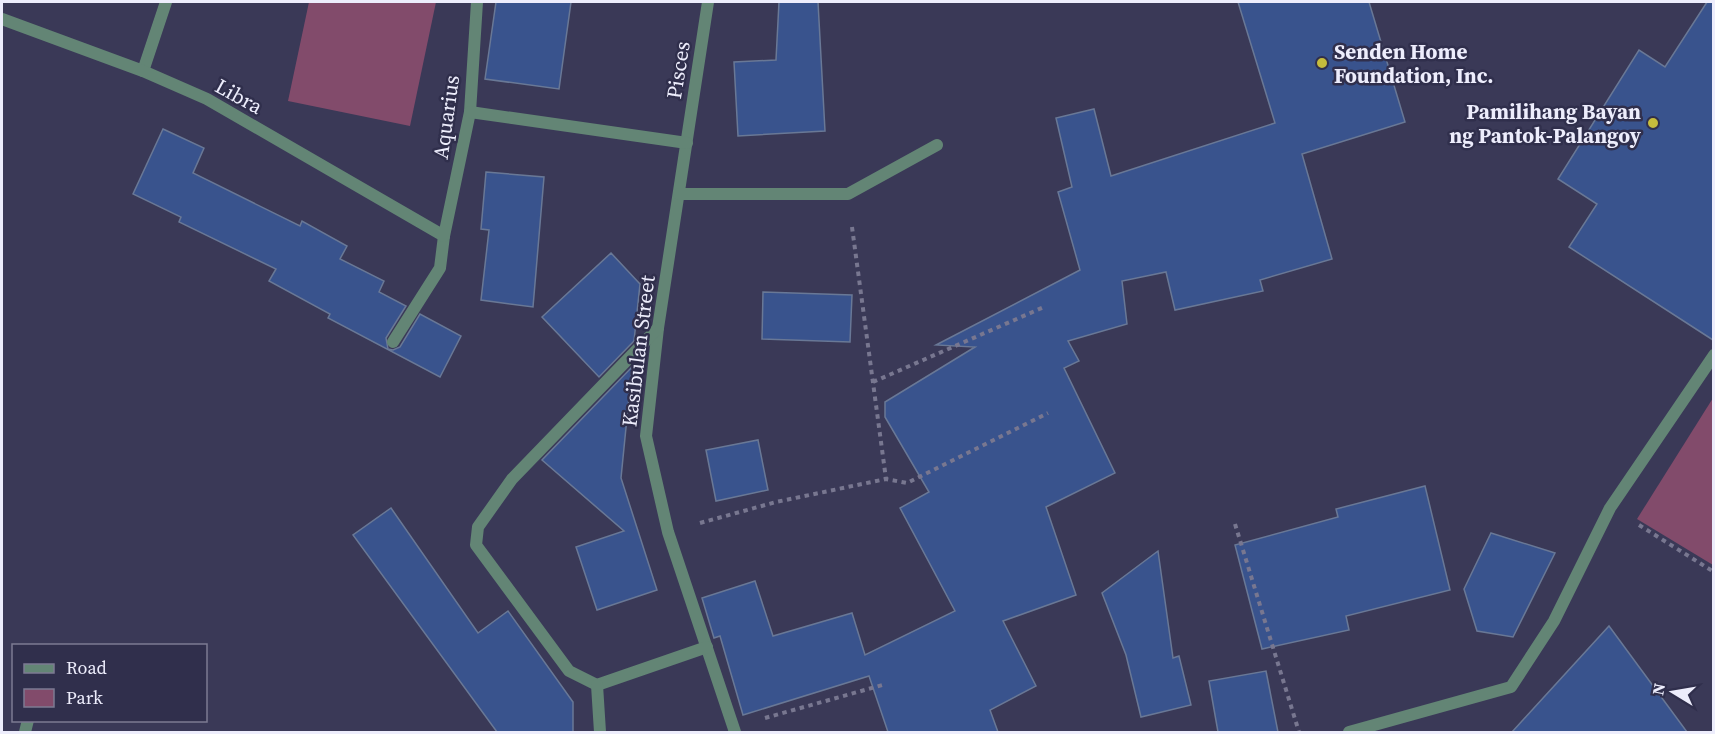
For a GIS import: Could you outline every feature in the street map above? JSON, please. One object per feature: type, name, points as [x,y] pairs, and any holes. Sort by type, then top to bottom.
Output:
[{"type":"street","points":[[143,71],[166,2]]},
{"type":"street","name":"Aquarius","points":[[393,342],[440,268],[444,236],[470,112],[477,2]]},
{"type":"street","name":"Pisces","points":[[687,143],[708,2]]},
{"type":"street","name":"Libra","points":[[2,19],[143,71],[207,99],[444,236]]},
{"type":"street","points":[[470,112],[687,143]]},
{"type":"street","name":"Kasibulan Street","points":[[687,143],[658,328],[646,436],[668,532],[734,730]]},
{"type":"street","points":[[679,194],[848,194],[937,145]]},
{"type":"street","points":[[658,328],[512,479],[478,527],[476,544],[569,671],[597,685],[707,647]]},
{"type":"street","points":[[1349,732],[1511,687],[1554,621],[1610,508],[1713,355]]},
{"type":"street","points":[[597,685],[600,732]]},
{"type":"path","points":[[848,194],[886,479]]},
{"type":"path","points":[[873,382],[1044,307]]},
{"type":"path","points":[[668,532],[776,502],[886,479],[907,483],[1048,413]]},
{"type":"path","points":[[1610,508],[1713,572]]},
{"type":"path","points":[[1235,524],[1299,732]]},
{"type":"path","points":[[734,730],[886,684]]},
{"type":"green space","points":[[309,2],[436,2],[410,126],[288,101]]},
{"type":"green space","points":[[1713,398],[1714,565],[1637,519]]},
{"type":"building","points":[[496,2],[571,2],[559,89],[485,79]]},
{"type":"building","points":[[779,2],[818,2],[825,131],[738,136],[734,62],[776,60]]},
{"type":"building","points":[[1238,2],[1369,2],[1405,122],[1302,154],[1332,259],[1260,280],[1263,291],[1175,310],[1166,272],[1122,281],[1127,324],[1068,341],[1079,361],[1064,368],[1115,473],[1046,507],[1076,595],[1003,621],[1036,686],[990,710],[998,732],[888,732],[869,676],[743,715],[720,636],[714,638],[702,598],[755,581],[773,636],[852,613],[865,655],[955,611],[900,508],[929,492],[885,417],[885,402],[975,347],[936,345],[1080,270],[1058,192],[1072,187],[1056,118],[1094,109],[1111,176],[1275,123]]},
{"type":"building","name":"Pamilihang Bayan ng Pantok-Palangoy","points":[[1707,2],[1713,2],[1713,340],[1569,247],[1597,204],[1558,179],[1639,50],[1665,67]]},
{"type":"building","points":[[163,129],[204,148],[193,173],[300,226],[302,221],[347,246],[340,259],[384,281],[379,292],[406,306],[386,338],[388,349],[393,350],[400,347],[420,314],[461,336],[440,377],[328,318],[330,314],[269,281],[276,269],[179,222],[181,217],[133,194]]},
{"type":"building","points":[[486,172],[544,177],[533,307],[481,300],[489,230],[481,229]]},
{"type":"building","points":[[611,253],[640,284],[634,341],[599,377],[542,317]]},
{"type":"building","points":[[763,292],[852,295],[850,342],[762,339]]},
{"type":"building","points":[[632,367],[621,478],[657,590],[597,610],[576,547],[624,531],[542,460]]},
{"type":"building","points":[[758,440],[768,490],[716,501],[706,450]]},
{"type":"building","points":[[1425,486],[1450,590],[1346,616],[1349,630],[1262,649],[1235,545],[1338,517],[1336,509]]},
{"type":"building","points":[[391,508],[478,633],[508,611],[573,702],[573,732],[497,732],[353,535]]},
{"type":"building","points":[[1491,533],[1555,553],[1513,637],[1477,631],[1464,589]]},
{"type":"building","points":[[1158,551],[1173,658],[1179,656],[1191,705],[1141,717],[1126,655],[1102,593]]},
{"type":"building","points":[[1609,626],[1687,732],[1512,732]]},
{"type":"building","points":[[1266,671],[1278,732],[1218,732],[1209,681]]},
{"type":"place","name":"Senden Home Foundation, Inc.","points":[[1322,63]]},
{"type":"place","name":"Pamilihang Bayan ng Pantok-Palangoy","points":[[1653,123]]}]
